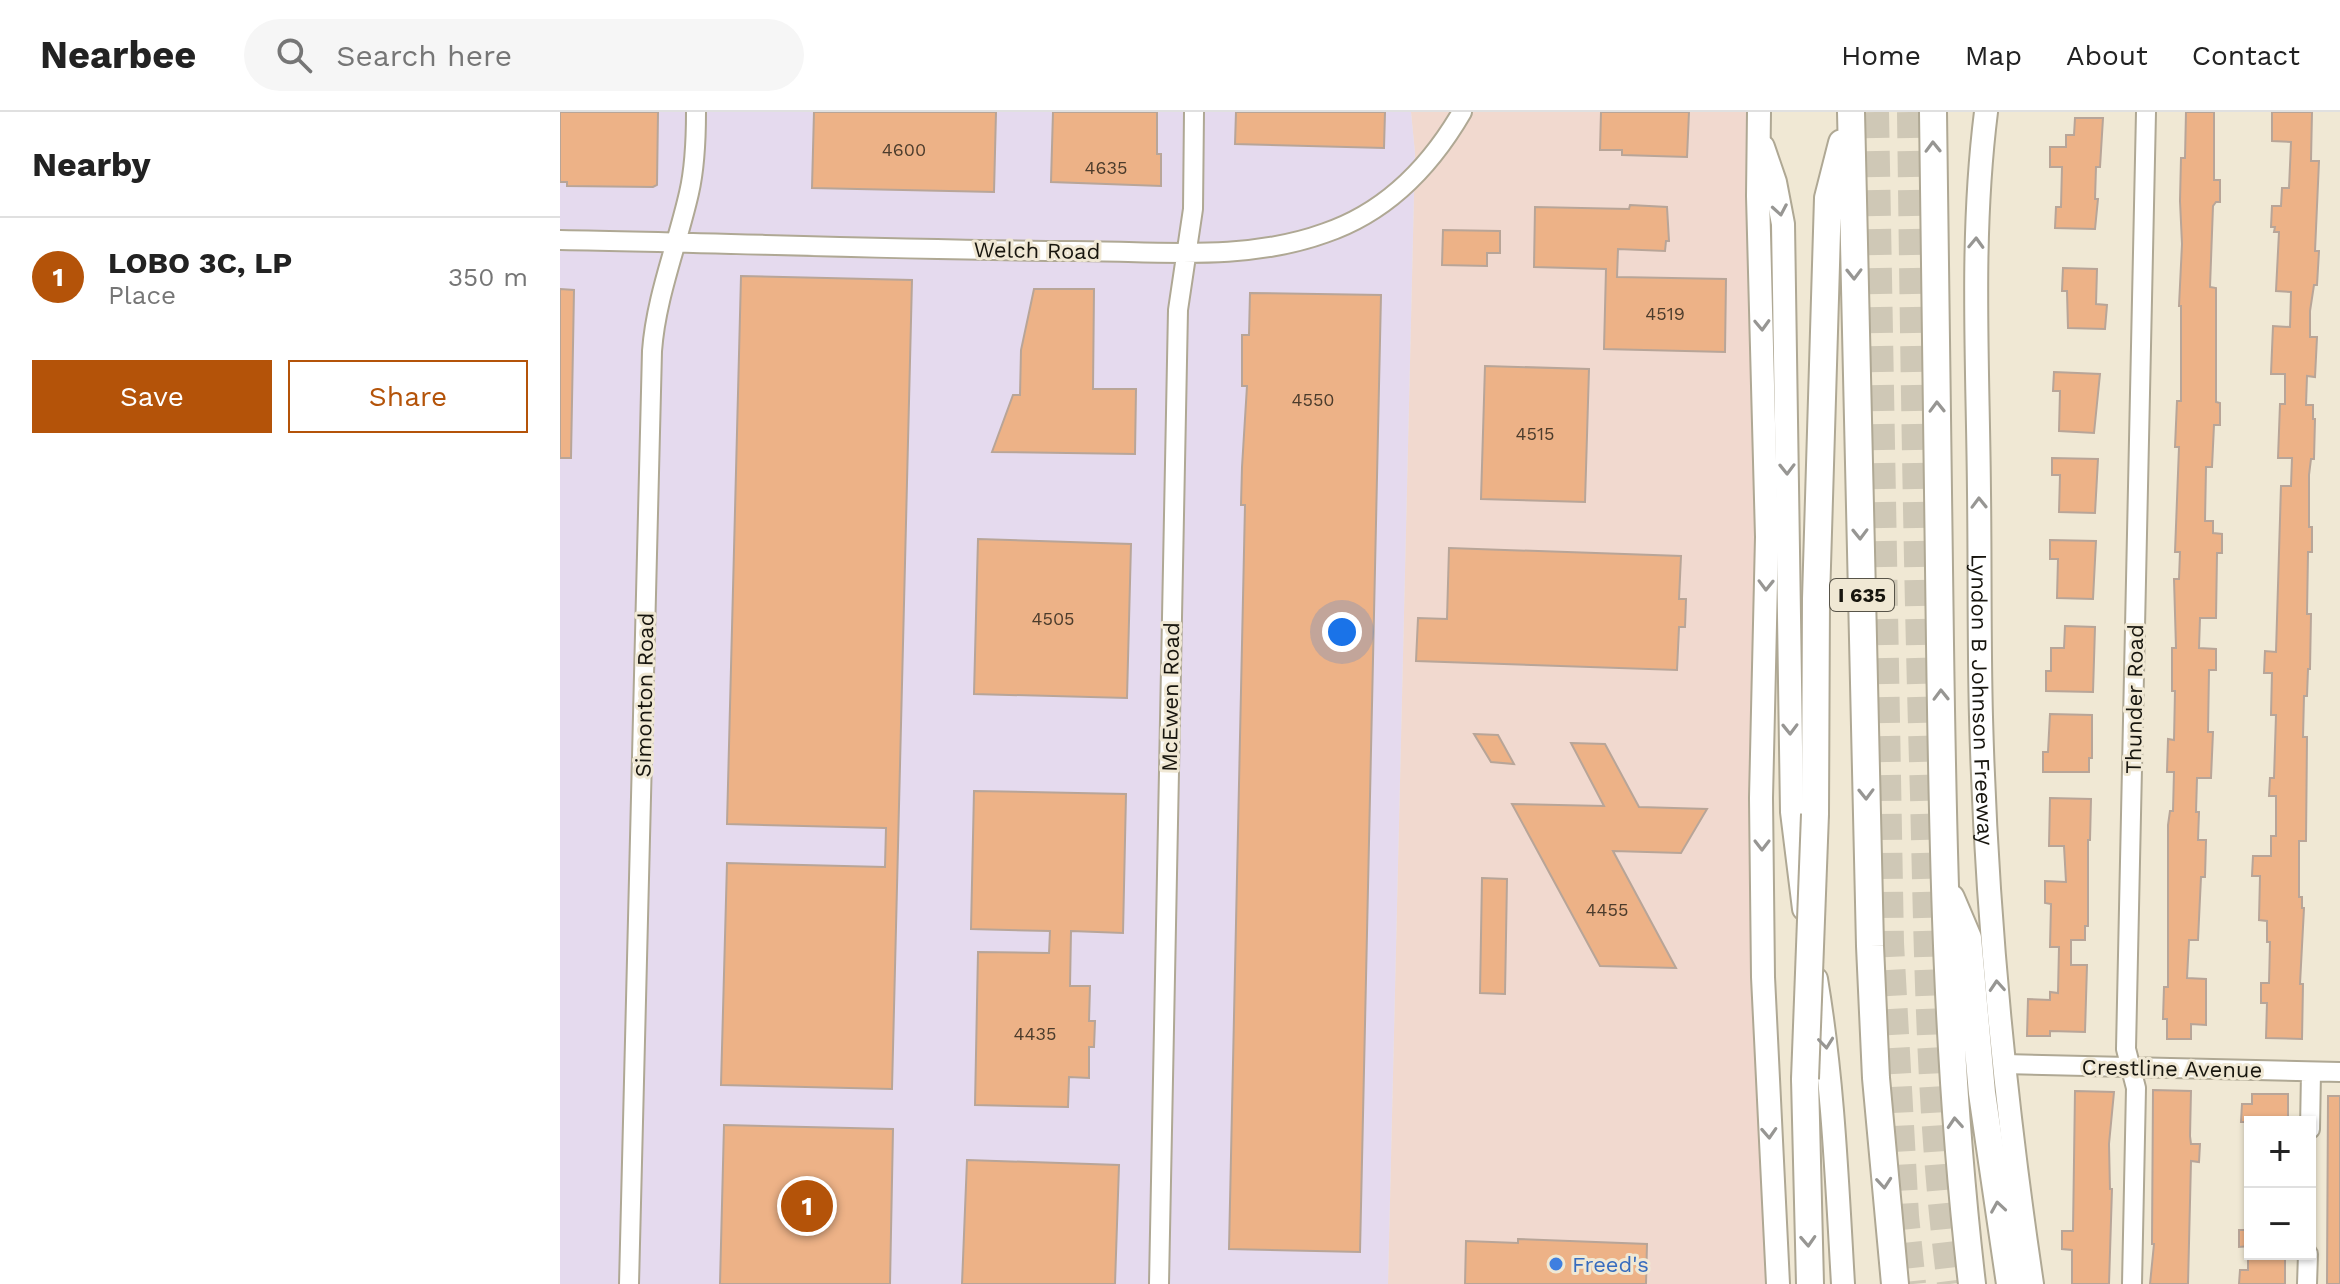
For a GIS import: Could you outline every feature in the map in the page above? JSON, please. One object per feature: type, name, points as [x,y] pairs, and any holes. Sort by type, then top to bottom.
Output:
[{"type":"highway","points":[[1810,1284],[1805,1079],[1815,814],[1816,599],[1828,198],[1850,112]]},
{"type":"highway","name":"I 635","points":[[1850,112],[1870,946],[1876,1078],[1895,1284]]},
{"type":"highway","name":"Lyndon B Johnson Freeway","points":[[1933,112],[1949,1022],[1955,1123],[1972,1284]]},
{"type":"highway","points":[[1945,883],[1968,938],[1982,1093],[2010,1284]]},
{"type":"main road","points":[[1759,112],[1758,196],[1767,537],[1761,798],[1763,977],[1778,1284]]},
{"type":"main road","name":"Lyndon B Johnson Freeway","points":[[1986,112],[1975,250],[1981,718],[2004,1064],[2016,1180],[2032,1284]]},
{"type":"main road","points":[[1759,135],[1775,182],[1783,224],[1792,812],[1799,882],[1825,1032],[1833,1109],[1843,1284]]},
{"type":"street","name":"Simonton Road","points":[[629,1284],[652,351],[656,319],[689,192],[694,163],[696,112]]},
{"type":"street","name":"McEwen Road","points":[[1159,1284],[1178,310],[1193,209],[1194,112]]},
{"type":"street","name":"Welch Road","points":[[560,240],[1188,253],[1258,250],[1290,245],[1329,232],[1385,203],[1414,178],[1446,141],[1462,112]]},
{"type":"street","name":"Thunder Road","points":[[2132,1284],[2136,1088],[2126,1049],[2146,112]]},
{"type":"street","name":"Crestline Avenue","points":[[2004,1064],[2340,1072]]},
{"type":"street","points":[[2310,1116],[2311,1072]]},
{"type":"street","points":[[2307,1284],[2308,1260]]},
{"type":"shaded area","points":[[560,112],[1411,112],[1415,153],[1388,1284],[560,1284]]},
{"type":"shaded area","points":[[1411,112],[1746,112],[1759,513],[1751,943],[1759,1101],[1774,1284],[1388,1284],[1415,153]]},
{"type":"building","points":[[560,112],[658,112],[657,185],[567,186],[567,182],[560,182]]},
{"type":"building","points":[[814,112],[996,112],[994,192],[812,188]]},
{"type":"building","points":[[1053,112],[1157,112],[1161,186],[1051,182]]},
{"type":"building","points":[[1236,112],[1385,112],[1384,148],[1235,144]]},
{"type":"building","points":[[1601,112],[1689,112],[1687,157],[1622,155],[1622,150],[1600,150]]},
{"type":"building","points":[[2186,112],[2214,112],[2214,180],[2220,180],[2220,202],[2213,206],[2210,287],[2216,288],[2216,402],[2220,403],[2220,425],[2214,425],[2212,467],[2206,467],[2205,521],[2213,521],[2213,533],[2222,534],[2222,553],[2217,553],[2216,618],[2200,618],[2199,648],[2216,649],[2216,670],[2209,670],[2208,732],[2213,732],[2211,778],[2197,778],[2198,840],[2206,840],[2205,877],[2201,877],[2198,940],[2189,940],[2187,978],[2206,979],[2206,1025],[2191,1024],[2191,1039],[2167,1039],[2167,1019],[2163,1019],[2164,987],[2168,987],[2168,825],[2170,811],[2173,811],[2174,772],[2167,772],[2168,739],[2174,740],[2174,579],[2179,579],[2180,552],[2175,552],[2179,447],[2175,447],[2177,401],[2181,401],[2180,201]]},
{"type":"building","points":[[2272,112],[2312,112],[2311,161],[2319,161],[2315,251],[2319,251],[2317,285],[2314,285],[2310,311],[2310,337],[2317,337],[2315,377],[2307,376],[2306,405],[2313,405],[2315,419],[2314,459],[2311,459],[2309,475],[2309,527],[2312,527],[2312,552],[2308,552],[2307,614],[2311,614],[2310,669],[2307,696],[2304,696],[2303,737],[2307,737],[2306,841],[2299,841],[2299,897],[2302,897],[2304,908],[2300,984],[2303,984],[2302,1039],[2266,1038],[2267,1003],[2261,1003],[2261,983],[2269,983],[2270,942],[2267,942],[2267,921],[2259,920],[2260,876],[2252,876],[2253,856],[2271,856],[2271,836],[2276,836],[2276,796],[2269,796],[2270,778],[2274,778],[2276,715],[2271,715],[2272,673],[2264,673],[2265,651],[2276,652],[2281,486],[2291,486],[2292,458],[2278,458],[2280,404],[2285,404],[2285,374],[2271,374],[2273,326],[2290,327],[2291,292],[2276,291],[2279,232],[2274,232],[2275,227],[2271,227],[2272,206],[2281,206],[2282,188],[2289,188],[2291,142],[2272,141]]},
{"type":"building","points":[[2075,118],[2103,118],[2100,167],[2096,167],[2095,199],[2098,199],[2095,229],[2055,228],[2056,207],[2061,207],[2062,167],[2050,167],[2050,147],[2066,147],[2066,135],[2074,135]]},
{"type":"building","points":[[1630,205],[1667,207],[1669,241],[1666,241],[1665,251],[1618,249],[1617,277],[1726,279],[1725,352],[1604,349],[1606,269],[1534,267],[1535,207],[1629,209]]},
{"type":"building","points":[[1443,230],[1500,231],[1500,253],[1487,253],[1487,266],[1442,265]]},
{"type":"building","points":[[2063,268],[2097,269],[2096,304],[2107,305],[2105,329],[2068,328],[2067,291],[2062,291]]},
{"type":"building","points":[[741,276],[912,280],[892,1089],[721,1085],[727,863],[885,867],[886,828],[727,824]]},
{"type":"building","points":[[560,289],[574,290],[571,458],[560,458]]},
{"type":"building","points":[[1034,289],[1094,289],[1093,389],[1136,389],[1135,454],[992,452],[1013,395],[1020,395],[1021,350]]},
{"type":"building","points":[[1250,293],[1381,295],[1360,1252],[1229,1249],[1245,505],[1241,505],[1247,386],[1242,386],[1242,335],[1249,335]]},
{"type":"building","points":[[1485,366],[1589,369],[1585,502],[1481,499]]},
{"type":"building","points":[[2054,372],[2100,374],[2094,433],[2059,431],[2060,391],[2053,391]]},
{"type":"building","points":[[2052,458],[2098,459],[2095,513],[2059,512],[2060,475],[2052,475]]},
{"type":"building","points":[[978,539],[1131,544],[1127,698],[974,694]]},
{"type":"building","points":[[2050,540],[2096,541],[2093,599],[2057,598],[2058,559],[2050,559]]},
{"type":"building","points":[[1449,548],[1681,556],[1679,599],[1686,599],[1685,627],[1679,627],[1677,670],[1416,661],[1418,618],[1447,619]]},
{"type":"building","points":[[2065,626],[2095,627],[2093,692],[2046,691],[2046,671],[2051,671],[2051,648],[2064,648]]},
{"type":"building","points":[[2050,714],[2092,715],[2089,772],[2043,772],[2043,752],[2048,752]]},
{"type":"building","points":[[1474,734],[1498,735],[1514,764],[1491,762]]},
{"type":"building","points":[[1571,743],[1605,744],[1639,807],[1707,809],[1681,853],[1613,851],[1676,968],[1600,966],[1512,804],[1604,806]]},
{"type":"building","points":[[974,791],[1126,794],[1123,933],[1071,931],[1070,986],[1090,986],[1089,1021],[1095,1021],[1094,1047],[1089,1047],[1089,1078],[1069,1077],[1068,1107],[975,1105],[978,952],[1049,953],[1050,931],[971,929]]},
{"type":"building","points":[[2050,798],[2091,799],[2088,926],[2085,926],[2085,940],[2071,940],[2071,965],[2087,965],[2085,1032],[2050,1031],[2050,1036],[2027,1036],[2028,999],[2050,1000],[2050,992],[2058,993],[2059,947],[2050,947],[2051,904],[2045,903],[2045,881],[2066,882],[2064,846],[2049,846]]},
{"type":"building","points":[[1482,878],[1507,879],[1505,994],[1480,993]]},
{"type":"building","points":[[2153,1090],[2191,1091],[2191,1144],[2200,1144],[2199,1162],[2191,1161],[2188,1284],[2150,1284],[2154,1244]]},
{"type":"building","points":[[2075,1091],[2114,1092],[2109,1144],[2112,1189],[2109,1284],[2072,1284],[2072,1250],[2062,1249],[2062,1231],[2073,1231]]},
{"type":"building","points":[[2252,1094],[2288,1094],[2288,1116],[2244,1116],[2244,1122],[2241,1122],[2242,1104],[2252,1104]]},
{"type":"building","points":[[2328,1096],[2340,1096],[2340,1284],[2327,1284]]},
{"type":"building","points":[[724,1125],[893,1129],[890,1284],[720,1284]]},
{"type":"building","points":[[967,1160],[1119,1165],[1115,1284],[962,1284]]},
{"type":"building","points":[[2239,1230],[2244,1230],[2244,1247],[2239,1247]]},
{"type":"building","name":"Freed's","points":[[1518,1239],[1647,1244],[1646,1284],[1465,1284],[1466,1241],[1518,1243]]},
{"type":"building","points":[[2248,1260],[2285,1260],[2285,1284],[2239,1284],[2240,1270],[2248,1270]]},
{"type":"tunnel","points":[[1876,112],[1891,943],[1906,1216],[1913,1284]]},
{"type":"tunnel","points":[[1910,112],[1928,979],[1937,1162],[1950,1284]]},
{"type":"place","name":"LOBO 3C, LP","points":[[807,1206]]},
{"type":"place","name":"Freed's","points":[[1556,1264]]}]
